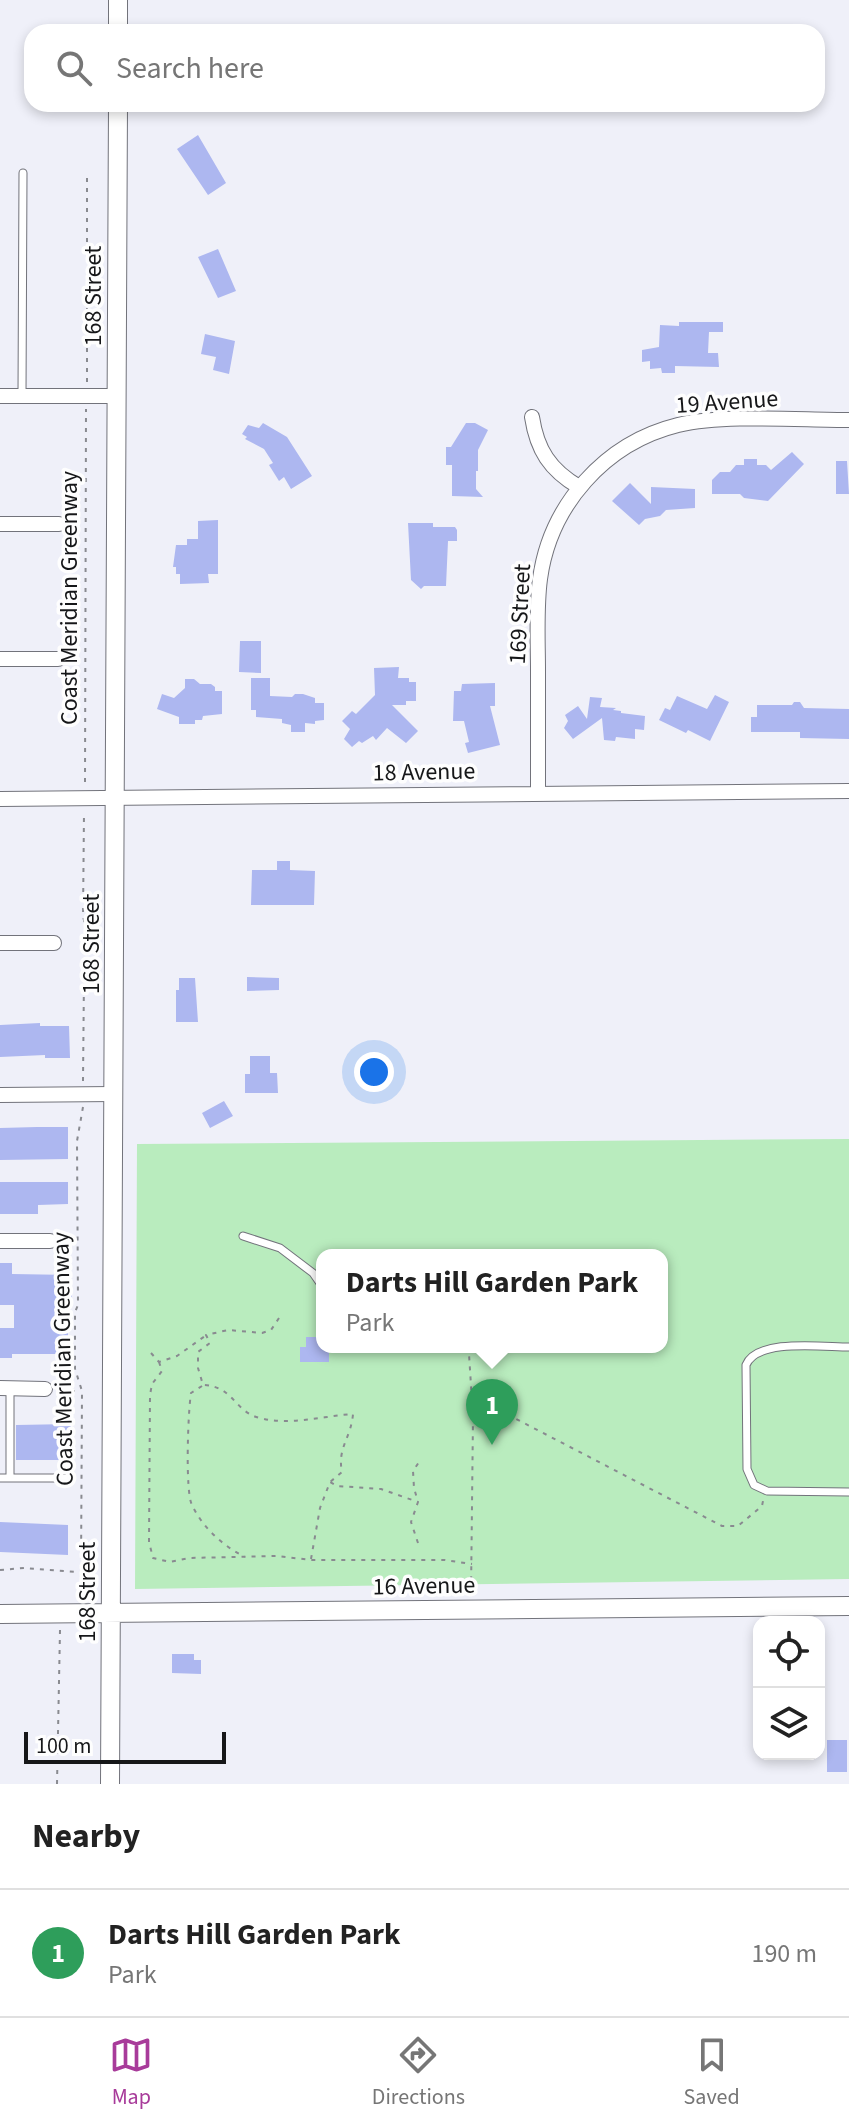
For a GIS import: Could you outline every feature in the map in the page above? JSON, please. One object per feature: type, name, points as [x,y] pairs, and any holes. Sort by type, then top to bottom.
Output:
[{"type":"main road","points":[[118,0],[118,24]]},
{"type":"main road","name":"168 Street","points":[[110,1784],[118,112]]},
{"type":"main road","name":"16 Avenue","points":[[0,1614],[849,1606]]},
{"type":"street","points":[[0,396],[117,396]]},
{"type":"street","points":[[532,417],[535,440],[546,461],[562,478],[579,487]]},
{"type":"street","name":"19 Avenue","points":[[579,487],[624,448],[679,425],[719,420],[849,420]]},
{"type":"street","name":"169 Street","points":[[538,793],[540,580],[549,541],[579,487]]},
{"type":"street","points":[[0,524],[59,524]]},
{"type":"street","points":[[0,659],[58,659]]},
{"type":"street","name":"18 Avenue","points":[[0,799],[849,791]]},
{"type":"street","points":[[0,943],[54,943]]},
{"type":"street","points":[[0,1095],[114,1094]]},
{"type":"street","points":[[0,1241],[50,1241]]},
{"type":"street","points":[[5,1388],[45,1389]]},
{"type":"lane","points":[[22,396],[23,173]]},
{"type":"lane","points":[[243,1236],[280,1248],[316,1277]]},
{"type":"lane","points":[[849,1347],[771,1347],[754,1353],[746,1365],[747,1469],[754,1485],[767,1491],[849,1492]]},
{"type":"lane","points":[[5,1388],[10,1478]]},
{"type":"lane","points":[[0,1478],[67,1478]]},
{"type":"path","points":[[87,177],[87,381]]},
{"type":"path","name":"Coast Meridian Greenway","points":[[85,790],[86,407]]},
{"type":"path","points":[[83,1069],[84,976],[89,960],[89,933],[83,917],[84,808]]},
{"type":"path","name":"Coast Meridian Greenway","points":[[83,1119],[77,1141],[78,1305],[75,1369],[82,1391],[81,1573],[94,1590],[93,1595]]},
{"type":"path","points":[[159,1362],[177,1356],[206,1335],[228,1330],[262,1333],[271,1330],[279,1318]]},
{"type":"path","points":[[203,1385],[198,1352],[210,1343],[206,1335]]},
{"type":"path","points":[[151,1353],[162,1371],[152,1384],[150,1395],[149,1542],[153,1558],[170,1562],[189,1558],[277,1556],[311,1560],[445,1560],[472,1564]]},
{"type":"path","points":[[469,1353],[472,1396],[471,1600]]},
{"type":"path","points":[[247,1558],[217,1538],[190,1503],[187,1414],[191,1393],[203,1385],[226,1391],[246,1413],[260,1419],[310,1421],[353,1414],[351,1432],[339,1455],[342,1472],[330,1482],[320,1508],[311,1560]]},
{"type":"path","points":[[71,1391],[82,1391]]},
{"type":"path","points":[[472,1396],[722,1526],[738,1526],[762,1506],[764,1499]]},
{"type":"path","points":[[418,1543],[411,1522],[418,1502],[413,1471],[419,1462]]},
{"type":"path","points":[[330,1482],[337,1486],[381,1489],[418,1502]]},
{"type":"path","points":[[0,1570],[24,1568],[81,1573]]},
{"type":"path","points":[[57,1784],[59,1630],[71,1630]]},
{"type":"path","points":[[82,1630],[93,1630]]},
{"type":"green space","points":[[849,1139],[849,1579],[135,1589],[137,1144]]},
{"type":"building","points":[[198,135],[226,183],[208,195],[177,149]]},
{"type":"building","points":[[218,249],[236,291],[218,298],[198,257]]},
{"type":"building","points":[[679,322],[723,322],[723,332],[709,332],[708,353],[718,353],[719,367],[675,366],[675,373],[662,373],[661,368],[650,369],[650,361],[642,362],[642,350],[659,347],[660,325],[679,326]]},
{"type":"building","points":[[205,334],[235,341],[229,374],[213,370],[216,357],[201,354]]},
{"type":"building","points":[[263,423],[287,437],[312,476],[291,489],[284,477],[279,481],[264,449],[245,439],[247,437],[242,434],[248,425],[259,428]]},
{"type":"building","points":[[466,423],[475,423],[488,430],[478,450],[476,471],[476,489],[483,497],[452,496],[452,465],[446,465],[446,447],[451,447]]},
{"type":"building","points":[[792,452],[804,464],[768,501],[744,498],[740,494],[712,494],[712,480],[720,472],[730,472],[736,465],[744,465],[744,459],[757,459],[757,465],[766,465],[771,470]]},
{"type":"building","points":[[836,461],[847,461],[849,494],[836,494]]},
{"type":"building","points":[[630,483],[651,504],[651,487],[695,489],[695,508],[666,510],[639,525],[612,501]]},
{"type":"building","points":[[218,520],[218,574],[208,574],[209,583],[180,584],[180,574],[176,574],[176,567],[173,567],[176,545],[187,545],[187,539],[198,539],[198,521]]},
{"type":"building","points":[[408,523],[433,523],[433,527],[455,527],[457,530],[457,541],[448,541],[446,586],[424,586],[421,589],[411,580]]},
{"type":"building","points":[[240,641],[261,641],[261,673],[239,672]]},
{"type":"building","points":[[399,667],[398,678],[416,682],[416,701],[392,705],[418,731],[406,743],[387,728],[376,740],[373,736],[352,747],[344,739],[350,729],[342,721],[352,711],[356,714],[375,695],[374,668]]},
{"type":"building","points":[[251,678],[270,678],[270,696],[303,694],[315,698],[315,703],[324,703],[324,720],[315,721],[315,724],[305,723],[305,732],[291,732],[291,725],[282,723],[282,719],[256,717],[256,710],[251,710]]},
{"type":"building","points":[[185,679],[211,684],[215,691],[222,691],[222,714],[203,716],[202,720],[195,720],[195,724],[179,724],[179,717],[157,709],[162,694],[174,698],[185,688]]},
{"type":"building","points":[[495,683],[495,706],[490,706],[500,745],[468,753],[464,721],[453,721],[454,691],[461,691],[462,684]]},
{"type":"building","points":[[715,695],[729,702],[710,741],[659,720],[665,708],[670,710],[677,696],[707,709]]},
{"type":"building","points":[[590,697],[602,698],[600,707],[645,716],[644,730],[635,729],[635,739],[616,737],[615,741],[604,740],[602,718],[573,739],[564,728],[568,721],[565,715],[578,706],[587,719]]},
{"type":"building","points":[[800,702],[804,708],[849,709],[849,739],[800,738],[800,732],[751,732],[751,717],[757,717],[757,705],[792,705]]},
{"type":"building","points":[[277,861],[290,861],[290,870],[315,871],[314,905],[251,905],[252,870],[277,870]]},
{"type":"building","points":[[247,977],[279,978],[279,990],[247,991]]},
{"type":"building","points":[[179,978],[195,978],[198,1022],[176,1022]]},
{"type":"building","points":[[40,1023],[40,1026],[69,1026],[70,1058],[45,1058],[45,1055],[0,1057],[0,1025]]},
{"type":"building","points":[[250,1056],[270,1056],[270,1073],[277,1073],[278,1093],[245,1093],[245,1074],[250,1074]]},
{"type":"building","points":[[224,1101],[233,1116],[210,1128],[202,1113]]},
{"type":"building","points":[[68,1127],[68,1159],[0,1160],[0,1128]]},
{"type":"building","points":[[0,1182],[68,1182],[68,1204],[38,1205],[38,1214],[0,1214]]},
{"type":"building","points":[[0,1263],[12,1263],[12,1274],[72,1275],[72,1306],[68,1306],[68,1354],[12,1354],[12,1358],[0,1358],[0,1328],[14,1328],[14,1305],[0,1305]]},
{"type":"building","points":[[306,1337],[316,1337],[316,1353],[329,1353],[329,1362],[300,1362],[300,1347],[306,1347]]},
{"type":"building","points":[[71,1424],[71,1460],[16,1460],[16,1425]]},
{"type":"building","points":[[0,1522],[68,1525],[68,1555],[0,1552]]},
{"type":"building","points":[[172,1654],[194,1654],[194,1660],[201,1660],[201,1674],[172,1673]]},
{"type":"building","points":[[827,1740],[847,1740],[847,1772],[827,1772]]},
{"type":"place","name":"Darts Hill Garden Park","points":[[492,1445]]}]
